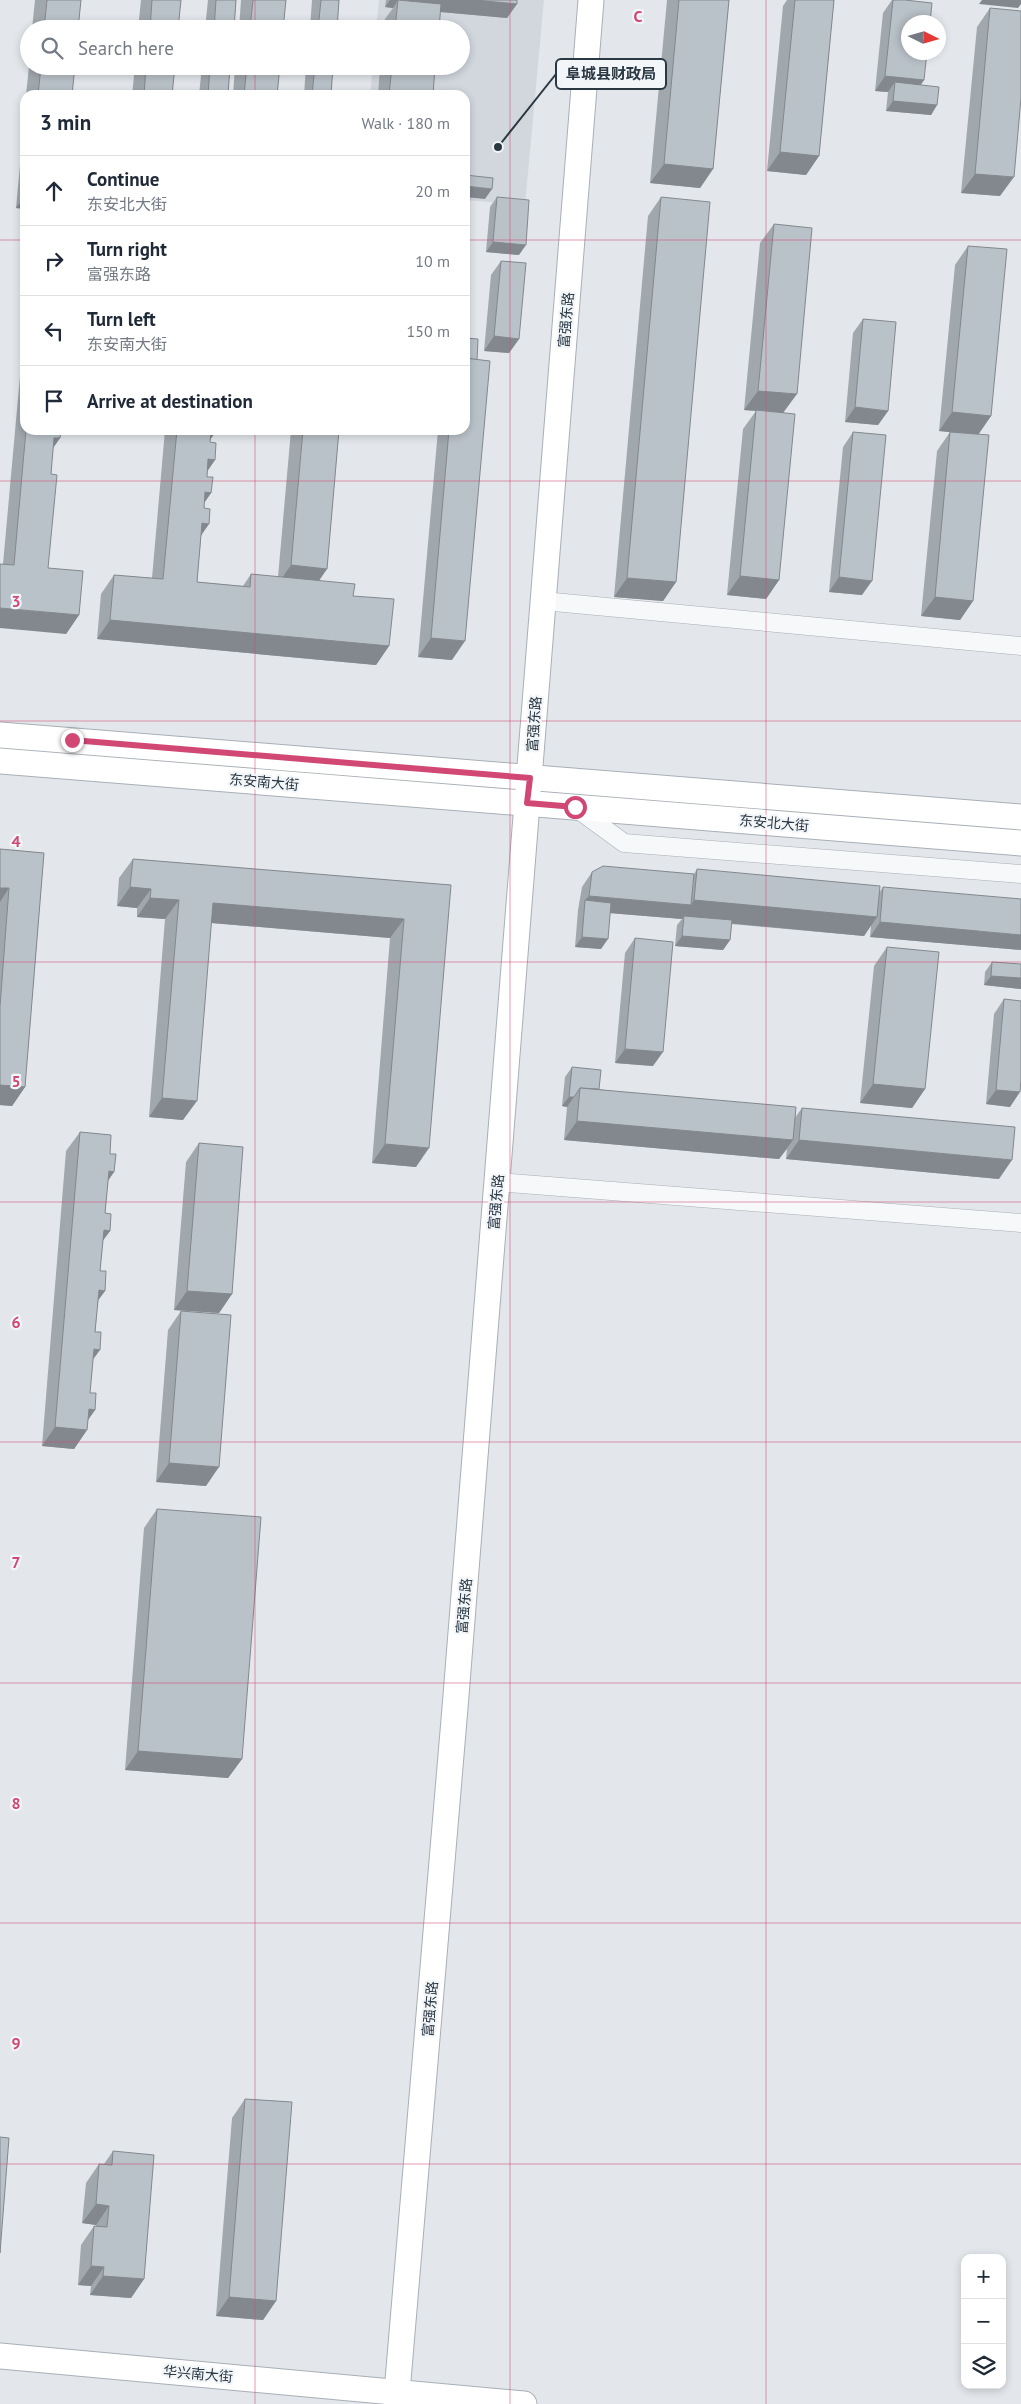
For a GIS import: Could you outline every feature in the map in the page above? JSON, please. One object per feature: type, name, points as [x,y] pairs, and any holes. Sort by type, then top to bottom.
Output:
[{"type":"street","name":"富强东路","points":[[397,2398],[456,1708],[591,0]]},
{"type":"street","points":[[543,601],[1021,646]]},
{"type":"street","name":"东安南大街","points":[[0,735],[530,778]]},
{"type":"street","name":"东安南大街","points":[[0,761],[527,803]]},
{"type":"street","name":"东安北大街","points":[[530,778],[1021,817]]},
{"type":"street","name":"东安北大街","points":[[527,803],[1021,843]]},
{"type":"street","points":[[575,807],[624,843],[1021,874]]},
{"type":"street","points":[[497,1182],[1021,1223]]},
{"type":"street","name":"华兴南大街","points":[[0,2356],[397,2398],[524,2404]]},
{"type":"shaded area","points":[[379,0],[544,0],[525,205],[470,200],[470,90],[371,90],[372,75],[470,75],[470,20],[377,20]]},
{"type":"building","points":[[47,0],[81,0],[79,20],[45,20]]},
{"type":"building","points":[[152,0],[181,0],[179,20],[151,20]]},
{"type":"building","points":[[216,0],[236,0],[235,20],[215,20]]},
{"type":"building","points":[[253,0],[286,0],[284,20],[251,20]]},
{"type":"building","points":[[321,0],[339,0],[338,20],[319,20]]},
{"type":"building","points":[[398,0],[441,4],[440,20],[396,20]]},
{"type":"building","points":[[475,0],[517,0],[517,4]]},
{"type":"building","points":[[679,0],[729,0],[713,169],[664,164]]},
{"type":"building","points":[[795,0],[834,0],[819,156],[780,152]]},
{"type":"building","points":[[893,0],[932,3],[931,15],[901,15],[901,60],[926,60],[924,80],[885,76]]},
{"type":"building","points":[[990,8],[1021,11],[1021,98],[1014,177],[975,174]]},
{"type":"building","points":[[40,75],[74,75],[73,90],[39,90]]},
{"type":"building","points":[[145,75],[174,75],[173,90],[144,90]]},
{"type":"building","points":[[209,75],[229,75],[228,90],[208,90]]},
{"type":"building","points":[[246,75],[279,75],[278,90],[245,90]]},
{"type":"building","points":[[314,75],[332,75],[331,90],[313,90]]},
{"type":"building","points":[[391,75],[434,75],[433,90],[390,90]]},
{"type":"building","points":[[895,82],[939,87],[937,105],[893,101]]},
{"type":"building","points":[[470,176],[493,178],[492,189],[470,187]]},
{"type":"building","points":[[497,197],[529,200],[526,245],[493,242]]},
{"type":"building","points":[[661,197],[710,202],[676,582],[627,578]]},
{"type":"building","points":[[774,224],[812,228],[797,394],[758,391]]},
{"type":"building","points":[[968,246],[1007,249],[991,416],[952,412]]},
{"type":"building","points":[[501,261],[526,263],[519,339],[494,336]]},
{"type":"building","points":[[863,319],[896,322],[888,411],[855,407]]},
{"type":"building","points":[[470,338],[478,339],[477,360],[470,359]]},
{"type":"building","points":[[470,359],[490,361],[465,641],[431,638],[449,435],[470,435]]},
{"type":"building","points":[[756,410],[795,414],[779,580],[740,576]]},
{"type":"building","points":[[853,432],[886,435],[872,581],[839,577]]},
{"type":"building","points":[[950,432],[989,435],[973,601],[935,597]]},
{"type":"building","points":[[26,435],[60,435],[60,438],[54,438],[51,474],[57,475],[48,568],[83,571],[79,615],[0,608],[0,564],[14,565]]},
{"type":"building","points":[[177,435],[211,435],[210,442],[216,443],[215,460],[208,459],[207,477],[213,477],[211,493],[205,492],[204,508],[210,509],[209,524],[202,523],[197,582],[250,587],[251,574],[355,584],[353,596],[394,599],[389,646],[110,620],[114,575],[163,579]]},
{"type":"building","points":[[303,435],[339,435],[327,569],[291,565]]},
{"type":"building","points":[[0,849],[44,853],[25,1087],[0,1085],[0,1006],[9,888],[0,888]]},
{"type":"building","points":[[133,859],[451,885],[429,1148],[385,1144],[404,919],[213,903],[197,1101],[162,1098],[179,900],[150,898],[151,889],[130,887]]},
{"type":"building","points":[[603,866],[694,874],[691,905],[589,896],[592,872]]},
{"type":"building","points":[[697,869],[880,886],[877,917],[694,900]]},
{"type":"building","points":[[883,887],[1021,899],[1021,935],[880,922]]},
{"type":"building","points":[[585,900],[611,903],[608,939],[582,937]]},
{"type":"building","points":[[684,916],[732,920],[730,940],[682,936]]},
{"type":"building","points":[[635,938],[673,942],[663,1052],[625,1049]]},
{"type":"building","points":[[887,947],[939,952],[925,1089],[873,1084]]},
{"type":"building","points":[[992,962],[1021,964],[1021,978],[991,976]]},
{"type":"building","points":[[1004,999],[1021,1001],[1020,1092],[996,1090]]},
{"type":"building","points":[[572,1067],[601,1070],[599,1089],[580,1088],[574,1097],[569,1097]]},
{"type":"building","points":[[580,1088],[796,1107],[793,1140],[577,1121]]},
{"type":"building","points":[[802,1108],[1015,1127],[1012,1160],[799,1140]]},
{"type":"building","points":[[80,1132],[111,1135],[110,1154],[116,1154],[114,1172],[109,1171],[105,1213],[111,1214],[110,1231],[104,1230],[100,1271],[106,1271],[105,1291],[99,1290],[95,1332],[101,1332],[100,1350],[94,1349],[90,1393],[96,1393],[95,1410],[89,1409],[87,1430],[55,1427]]},
{"type":"building","points":[[199,1143],[243,1147],[232,1294],[187,1291]]},
{"type":"building","points":[[181,1311],[231,1315],[219,1467],[169,1463]]},
{"type":"building","points":[[157,1509],[261,1517],[242,1759],[138,1751]]},
{"type":"building","points":[[245,2099],[292,2102],[276,2301],[229,2297]]},
{"type":"building","points":[[0,2137],[9,2138],[0,2253]]},
{"type":"building","points":[[113,2151],[154,2155],[144,2279],[103,2276],[104,2267],[91,2266],[94,2226],[107,2227],[109,2206],[96,2204],[99,2164],[112,2165]]},
{"type":"place","name":"阜城县财政局","points":[[498,147]]},
{"type":"route","points":[[72,740],[530,778],[527,803],[575,807]]}]
